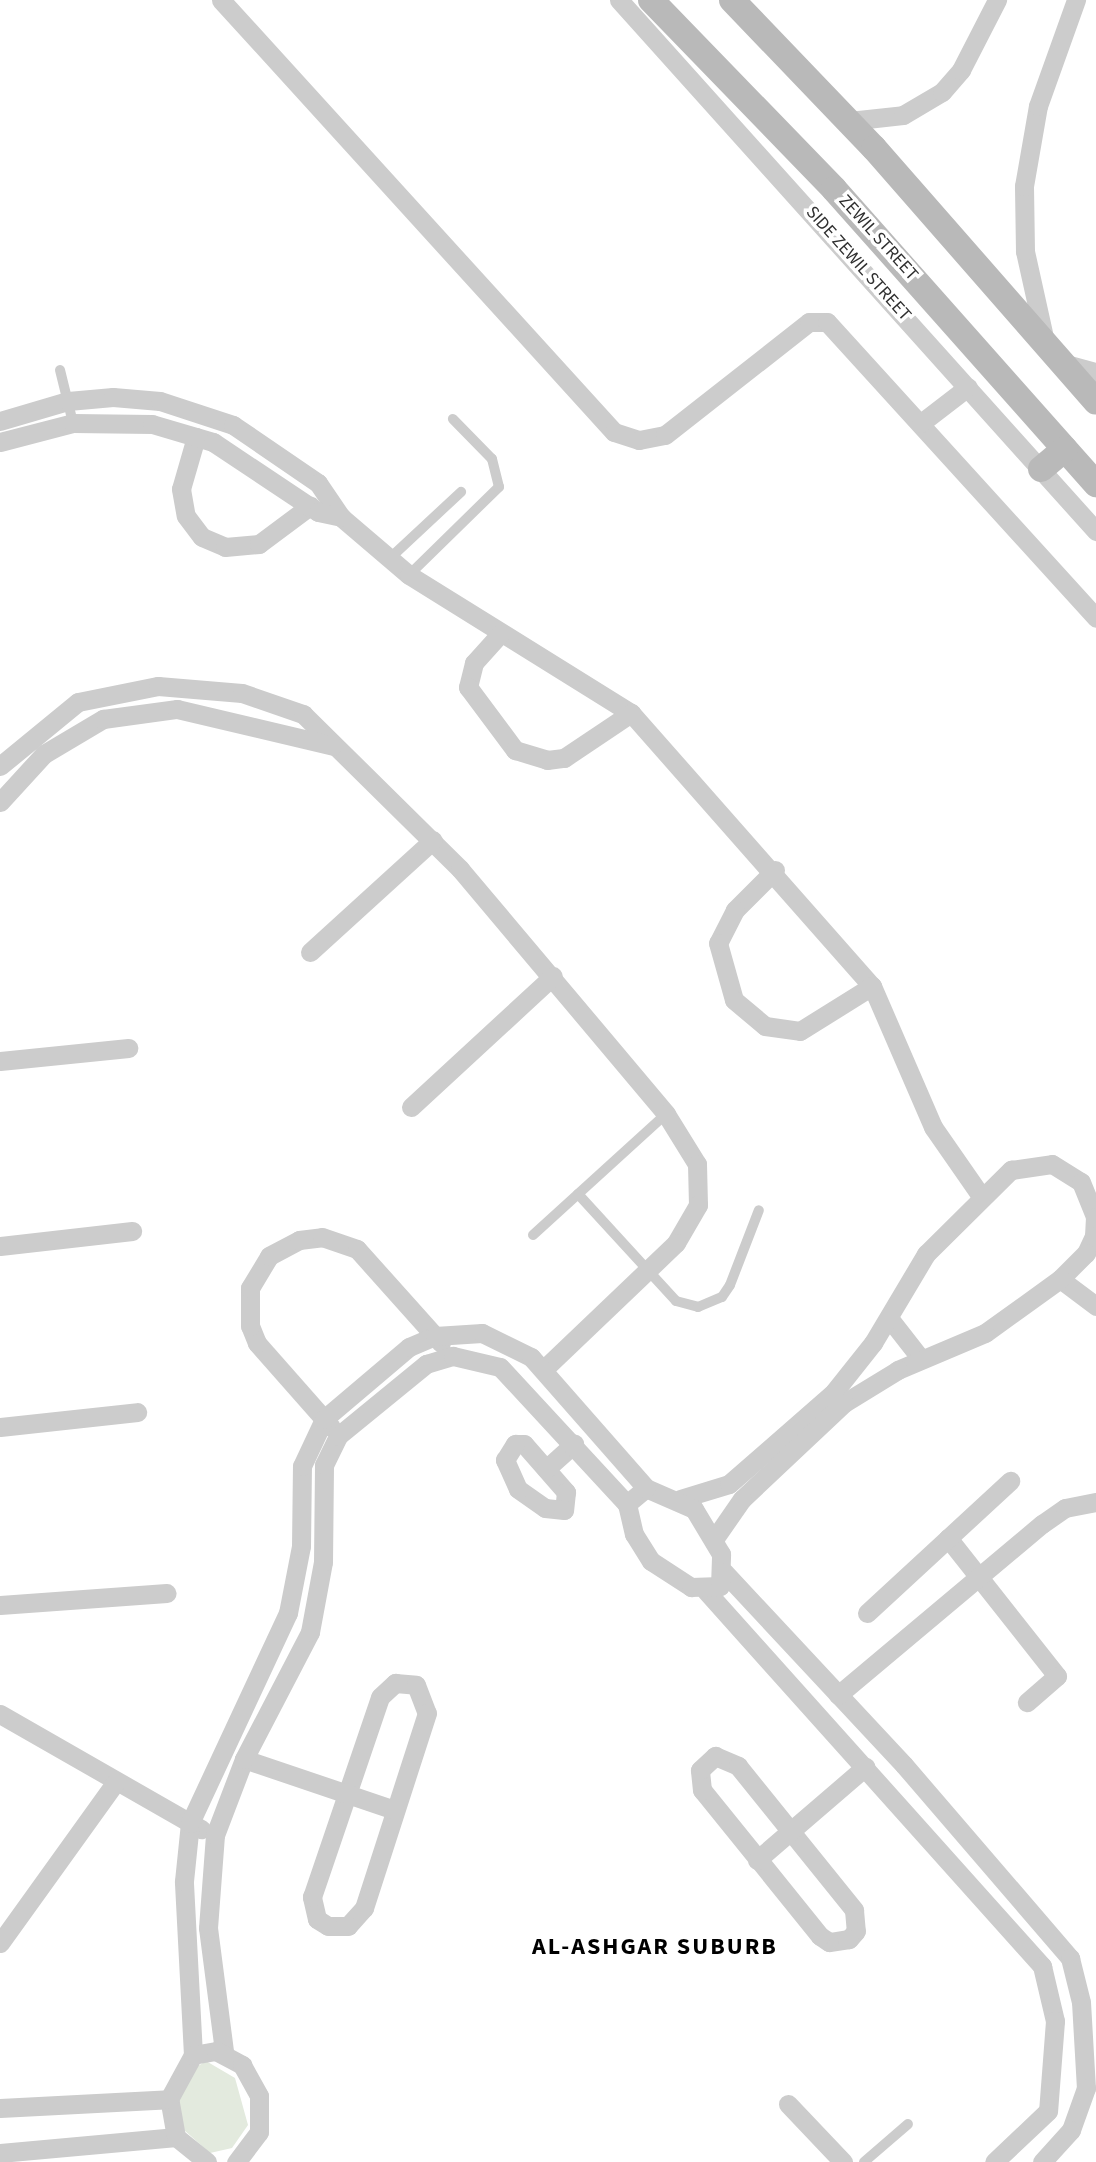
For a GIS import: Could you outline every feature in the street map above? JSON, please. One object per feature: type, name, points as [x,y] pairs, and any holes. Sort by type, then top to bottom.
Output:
[{"type":"main road","name":"ZEWIL STREET","points":[[650,0],[834,189],[1096,484]]},
{"type":"main road","points":[[732,0],[849,121],[1096,402]]},
{"type":"main road","points":[[1041,469],[1065,449]]},
{"type":"street","points":[[221,0],[614,432],[639,440],[665,435],[815,320],[832,324],[1096,618]]},
{"type":"street","name":"SIDE ZEWIL STREET","points":[[618,0],[1096,530]]},
{"type":"street","points":[[849,121],[904,115],[942,92],[961,70],[997,0]]},
{"type":"street","points":[[1076,0],[1038,106],[1024,186],[1029,282],[1054,354],[1096,372]]},
{"type":"street","points":[[921,423],[968,387]]},
{"type":"street","points":[[0,421],[68,401],[113,397],[200,411],[272,447],[327,493],[341,517],[388,560],[409,575],[631,713],[775,870],[872,986],[933,1127],[981,1196]]},
{"type":"street","points":[[0,442],[74,423],[152,425],[196,437],[258,467],[310,506],[341,517]]},
{"type":"street","points":[[196,437],[181,489],[186,516],[202,537],[225,547],[259,544],[310,506]]},
{"type":"street","points":[[500,634],[474,663],[468,687],[515,750],[547,760],[564,758],[631,713]]},
{"type":"street","points":[[0,766],[78,702],[198,685],[283,704],[303,714],[433,840],[553,976],[666,1114],[688,1145],[700,1184],[690,1223],[649,1271],[544,1369]]},
{"type":"street","points":[[78,702],[87,723]]},
{"type":"street","points":[[0,803],[44,754],[87,723],[177,709],[333,746]]},
{"type":"street","points":[[310,952],[433,840]]},
{"type":"street","points":[[775,870],[735,911],[718,943],[734,1000],[765,1026],[800,1031],[872,986]]},
{"type":"street","points":[[411,1107],[553,976]]},
{"type":"street","points":[[0,1061],[128,1048]]},
{"type":"street","points":[[206,2162],[176,2137],[169,2099],[192,2055],[184,1881],[190,1823],[288,1613],[300,1558],[302,1466],[324,1419],[395,1355],[435,1336],[482,1333],[505,1339],[544,1369],[646,1488],[680,1499],[711,1494],[745,1472],[834,1392],[889,1318],[926,1254],[981,1196],[1011,1170],[1032,1164],[1052,1164],[1080,1182],[1093,1208],[1094,1236],[1086,1253],[1060,1279],[985,1333],[921,1359],[844,1403],[742,1499],[715,1538]]},
{"type":"street","points":[[0,1245],[132,1231]]},
{"type":"street","points":[[338,1436],[257,1343],[250,1326],[250,1288],[270,1256],[306,1238],[340,1240],[357,1249],[453,1356]]},
{"type":"street","points":[[1060,1279],[1096,1306]]},
{"type":"street","points":[[889,1318],[921,1359]]},
{"type":"street","points":[[236,2162],[251,2148],[261,2113],[252,2080],[224,2051],[208,1928],[215,1835],[244,1759],[310,1632],[323,1562],[324,1465],[338,1436],[410,1371],[453,1356],[500,1367],[627,1504],[634,1534],[651,1561],[676,1581],[706,1591],[1031,1951],[1049,1983],[1055,2021],[1048,2111],[1022,2142],[995,2162]]},
{"type":"street","points":[[0,1427],[137,1412]]},
{"type":"street","points":[[546,1469],[574,1444]]},
{"type":"street","points":[[867,1613],[1010,1480]]},
{"type":"street","points":[[627,1504],[646,1488]]},
{"type":"street","points":[[680,1499],[715,1538],[724,1572],[838,1695],[1087,1976],[1088,2112],[1041,2162],[1022,2142]]},
{"type":"street","points":[[838,1695],[1065,1508],[1096,1502]]},
{"type":"street","points":[[948,1538],[983,1576],[1009,1620],[1043,1650],[1057,1676],[1027,1702]]},
{"type":"street","points":[[706,1591],[720,1586],[724,1572]]},
{"type":"street","points":[[0,1605],[167,1593]]},
{"type":"street","points":[[395,1683],[416,1685],[427,1713],[358,1920],[328,1926],[317,1919],[312,1897],[347,1793],[380,1697],[395,1683]]},
{"type":"street","points":[[0,1714],[115,1783],[215,1835]]},
{"type":"street","points":[[730,1758],[792,1830],[854,1910],[856,1931],[849,1939],[829,1942],[820,1936],[757,1860],[702,1790],[699,1774],[706,1761],[730,1758]]},
{"type":"street","points":[[244,1759],[395,1810]]},
{"type":"street","points":[[757,1860],[865,1767]]},
{"type":"street","points":[[0,1943],[115,1783]]},
{"type":"street","points":[[1049,1983],[1087,1976]]},
{"type":"street","points":[[192,2055],[224,2051]]},
{"type":"street","points":[[0,2108],[169,2099]]},
{"type":"street","points":[[788,2104],[843,2162]]},
{"type":"street","points":[[0,2153],[176,2137]]},
{"type":"lane","points":[[60,370],[74,423]]},
{"type":"lane","points":[[409,575],[499,486],[492,460],[453,419]]},
{"type":"lane","points":[[388,560],[461,492]]},
{"type":"lane","points":[[533,1235],[666,1114]]},
{"type":"lane","points":[[578,1194],[676,1301],[711,1304],[730,1285],[759,1210]]},
{"type":"lane","points":[[864,2162],[908,2124]]},
{"type":"shaded area","points":[[206,2061],[235,2078],[248,2125],[232,2148],[210,2153],[184,2130],[178,2102],[190,2071]]},
{"type":"district","name":"AL-ASHGAR SUBURB","points":[[655,1947]]}]
